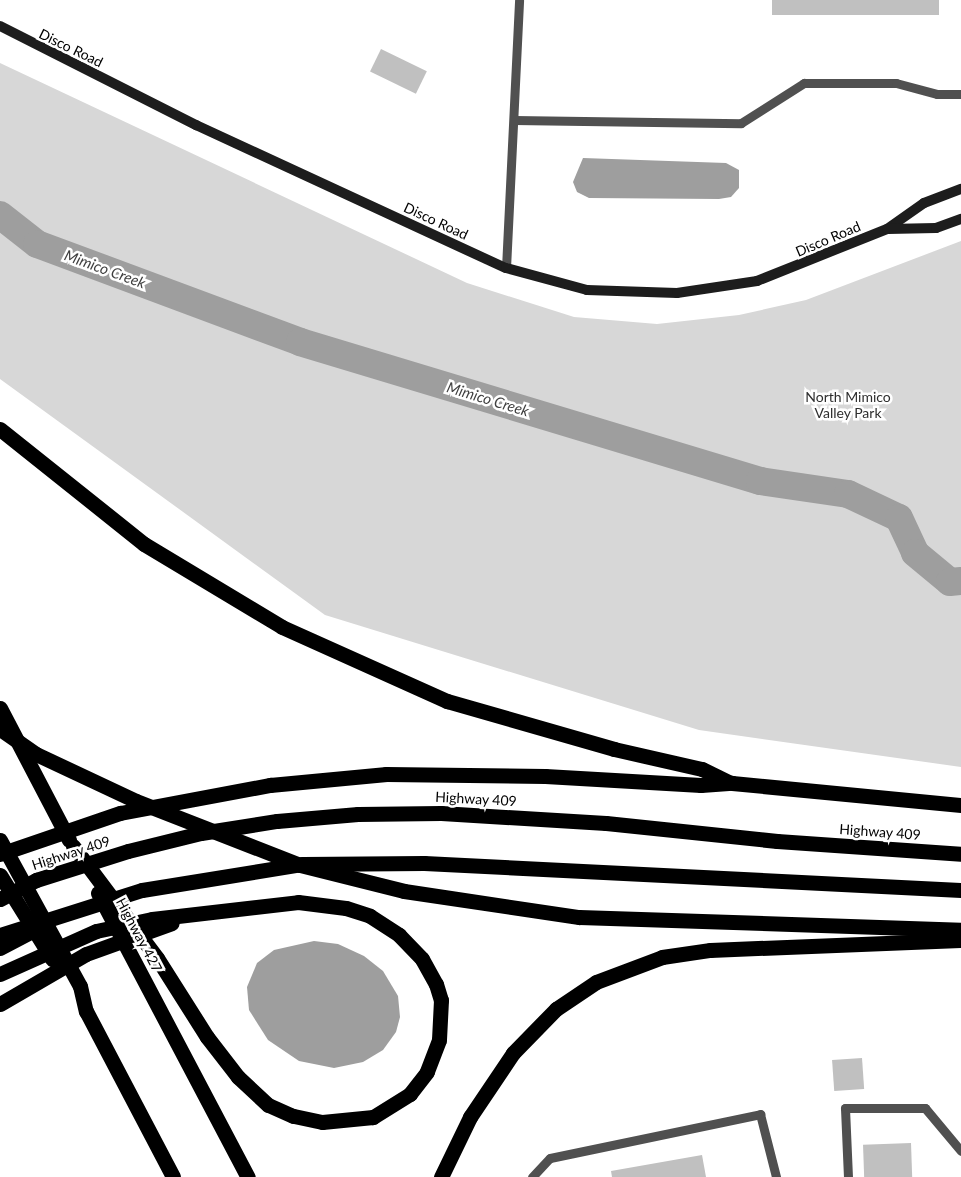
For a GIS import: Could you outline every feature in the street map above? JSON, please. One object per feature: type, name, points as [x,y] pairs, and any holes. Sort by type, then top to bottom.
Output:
[{"type":"highway","points":[[0,429],[144,544],[282,627],[447,701],[614,749],[702,769],[732,783]]},
{"type":"highway","name":"Highway 427","points":[[0,708],[248,1177]]},
{"type":"highway","points":[[0,729],[36,754],[136,801],[300,865],[404,891],[580,918],[961,930]]},
{"type":"highway","points":[[0,854],[120,813],[270,785],[386,774],[544,776],[701,785],[732,783],[961,805]]},
{"type":"highway","name":"Highway 409","points":[[0,899],[46,878],[128,851],[201,833],[277,821],[358,814],[441,813],[606,823],[777,841],[961,854]]},
{"type":"highway","points":[[0,840],[86,1011],[173,1177]]},
{"type":"highway","points":[[0,974],[96,930],[152,919],[193,916],[298,902],[346,908],[386,924],[422,959],[436,984],[441,1000],[439,1040],[433,1062],[421,1083],[397,1104],[373,1117],[322,1122],[294,1116],[268,1105],[238,1077],[207,1037],[157,958],[73,846]]},
{"type":"highway","points":[[0,935],[73,910],[142,890],[303,864],[365,862],[961,890]]},
{"type":"highway","points":[[0,875],[75,987]]},
{"type":"highway","points":[[0,948],[73,910]]},
{"type":"highway","points":[[0,1004],[86,954],[193,916]]},
{"type":"highway","points":[[441,1177],[470,1117],[513,1053],[556,1009],[596,982],[662,957],[710,950],[961,940]]},
{"type":"main road","name":"Disco Road","points":[[0,26],[196,125],[506,268],[587,290],[648,293],[716,289],[784,272],[887,229],[924,203],[961,189]]},
{"type":"main road","name":"Disco Road","points":[[887,229],[936,228],[961,219]]},
{"type":"lane","points":[[506,268],[519,0]]},
{"type":"lane","points":[[514,120],[740,124],[804,83],[896,83],[937,94],[961,94]]},
{"type":"lane","points":[[848,1177],[845,1108],[925,1108],[961,1151]]},
{"type":"lane","points":[[532,1177],[550,1158],[760,1114],[776,1177]]},
{"type":"green space","name":"North Mimico Valley Park","points":[[0,63],[467,283],[574,317],[657,324],[739,315],[806,300],[961,241],[961,767],[699,730],[325,615],[0,379]],"holes":[[[21,240],[538,407],[576,421],[558,428]]]},
{"type":"shaded area","points":[[583,158],[726,163],[739,170],[739,188],[731,197],[719,199],[589,198],[577,192],[573,182]]},
{"type":"shaded area","points":[[314,941],[338,944],[364,956],[383,971],[398,996],[400,1017],[396,1032],[383,1050],[363,1062],[334,1068],[299,1061],[268,1040],[249,1010],[247,987],[257,963],[274,950]]},
{"type":"building","points":[[772,0],[939,0],[939,15],[772,15]]},
{"type":"building","points":[[381,49],[427,71],[416,94],[370,71]]},
{"type":"building","points":[[862,1058],[864,1089],[834,1091],[832,1060]]},
{"type":"building","points":[[911,1143],[912,1177],[864,1177],[863,1145]]},
{"type":"building","points":[[702,1155],[706,1177],[612,1177],[611,1171]]},
{"type":"waterway","name":"Mimico Creek","points":[[0,215],[37,244],[300,342],[760,481],[848,494],[899,518],[915,553],[950,582],[961,581]]}]
